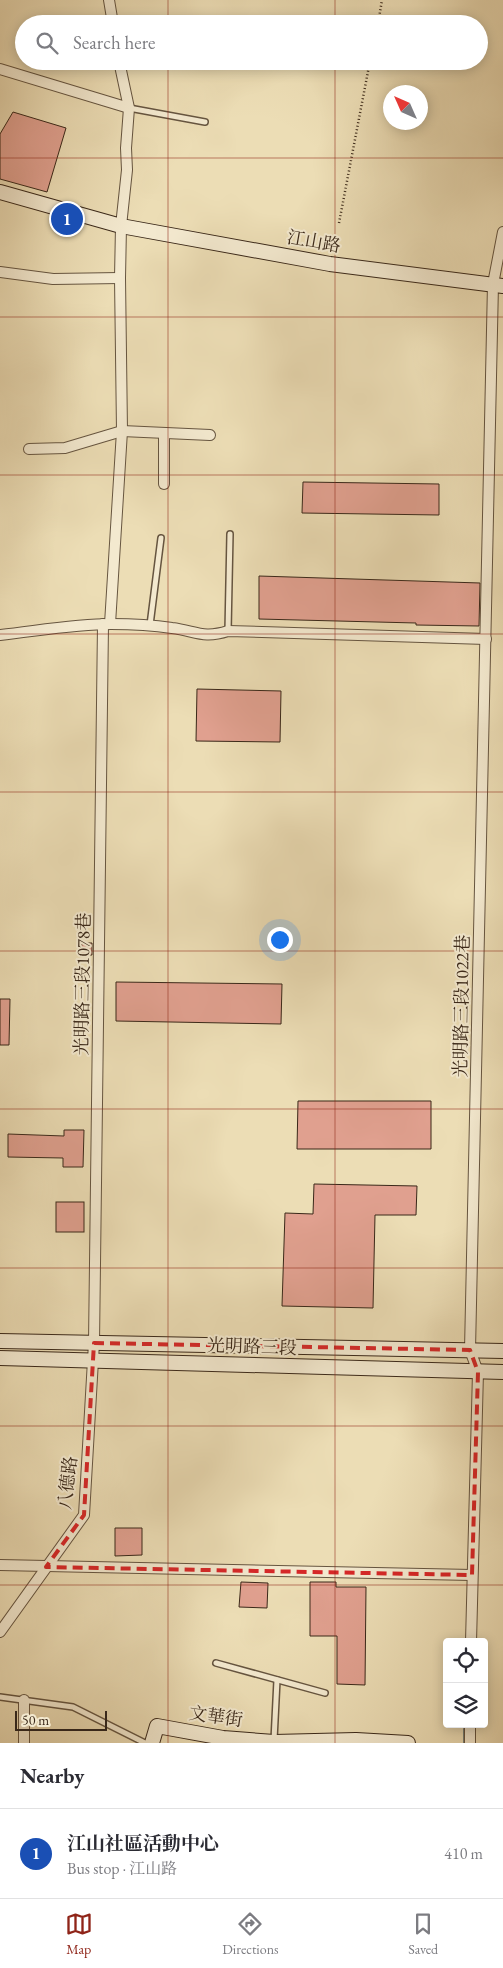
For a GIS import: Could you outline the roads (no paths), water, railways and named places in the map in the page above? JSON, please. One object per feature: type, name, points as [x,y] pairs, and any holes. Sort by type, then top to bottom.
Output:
[{"type":"street","points":[[109,0],[112,15]]},
{"type":"street","points":[[0,69],[129,108]]},
{"type":"street","points":[[121,70],[129,108],[126,148],[127,170],[121,226]]},
{"type":"street","name":"江山路","points":[[0,192],[121,226],[330,264],[498,285]]},
{"type":"street","name":"光明路三段1078巷","points":[[94,1343],[106,624],[122,431],[121,226]]},
{"type":"street","name":"光明路三段1022巷","points":[[478,1372],[470,1350],[486,639],[498,285],[503,232]]},
{"type":"street","points":[[0,272],[53,278],[120,278]]},
{"type":"street","points":[[29,449],[65,448],[122,431],[210,435]]},
{"type":"street","points":[[164,433],[164,484]]},
{"type":"street","points":[[0,635],[106,624],[150,625],[180,629],[200,635],[215,635],[228,631],[486,639]]},
{"type":"street","name":"光明路三段","points":[[0,1340],[503,1351]]},
{"type":"street","name":"八德路","points":[[0,1632],[84,1515],[94,1343]]},
{"type":"street","name":"光明路三段","points":[[0,1358],[503,1372]]},
{"type":"street","points":[[471,1638],[468,1575],[478,1372]]},
{"type":"street","points":[[0,1565],[468,1575]]},
{"type":"street","points":[[24,1700],[24,1743]]},
{"type":"street","name":"文華街","points":[[152,1743],[157,1726],[223,1738],[274,1742],[408,1743]]},
{"type":"street","points":[[470,1728],[470,1743]]},
{"type":"lane","points":[[129,108],[205,122]]},
{"type":"lane","points":[[228,631],[230,534]]},
{"type":"lane","points":[[150,625],[162,538]]},
{"type":"lane","points":[[216,1664],[325,1693]]},
{"type":"lane","points":[[274,1742],[277,1680]]},
{"type":"lane","points":[[0,1697],[79,1709],[145,1743]]},
{"type":"waterway","points":[[465,1729],[465,1743]]},
{"type":"place","name":"江山社區活動中心","points":[[67,219]]}]
